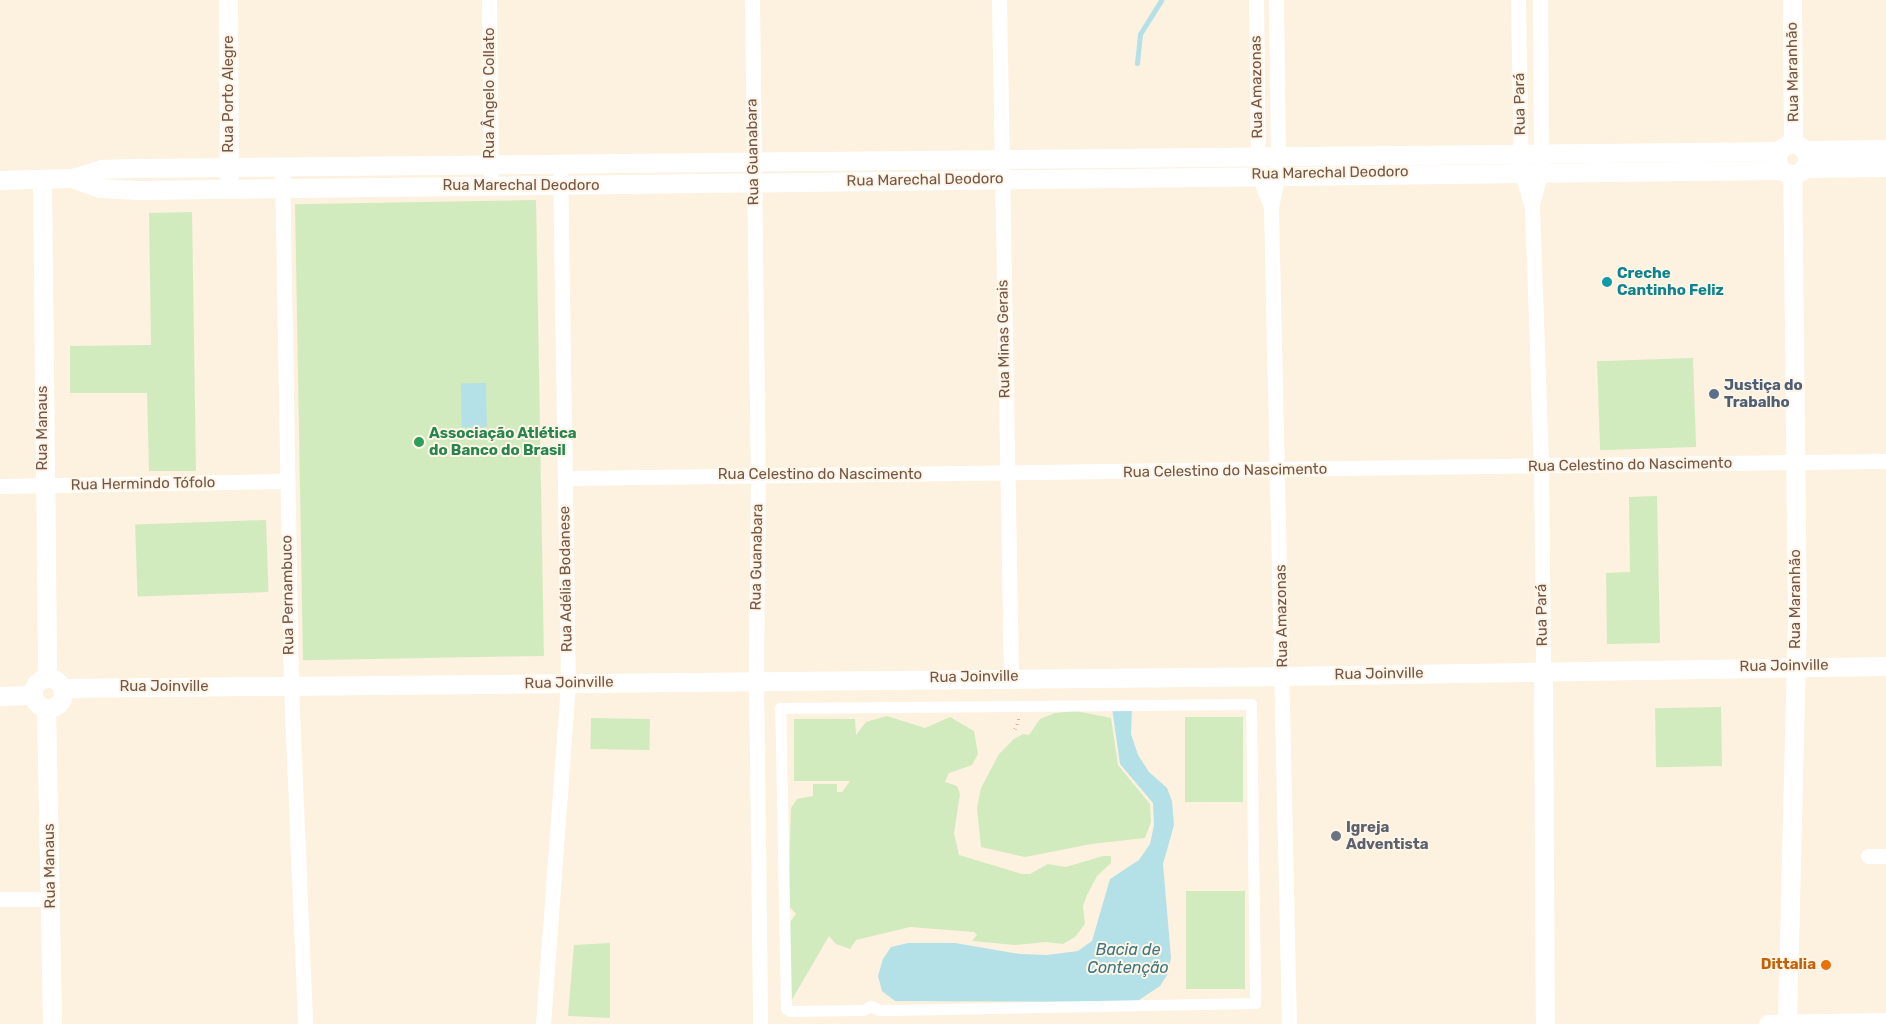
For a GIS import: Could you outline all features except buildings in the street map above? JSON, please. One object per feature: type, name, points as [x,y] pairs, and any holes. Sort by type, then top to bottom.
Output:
[{"type":"street","name":"Rua Porto Alegre","points":[[228,0],[229,189]]},
{"type":"street","name":"Rua Ângelo Collato","points":[[489,0],[491,185]]},
{"type":"street","name":"Rua Guanabara","points":[[752,0],[758,475],[756,679],[760,1024]]},
{"type":"street","name":"Rua Minas Gerais","points":[[998,0],[1011,677]]},
{"type":"street","name":"Rua Amazonas","points":[[1256,0],[1258,165]]},
{"type":"street","name":"Rua Amazonas","points":[[1276,0],[1278,165],[1271,207],[1279,470],[1289,1024]]},
{"type":"street","name":"Rua Pará","points":[[1518,0],[1521,162],[1532,206],[1541,466],[1545,1024]]},
{"type":"street","name":"Rua Pará","points":[[1532,206],[1541,162],[1540,0]]},
{"type":"street","name":"Rua Maranhão","points":[[1787,1024],[1796,666],[1792,0]]},
{"type":"street","points":[[1519,55],[1541,54]]},
{"type":"street","points":[[1256,61],[1277,62]]},
{"type":"street","name":"Rua Marechal Deodoro","points":[[0,180],[72,178],[101,169],[139,168],[1169,157],[1258,165],[1370,164],[1792,159],[1886,149]]},
{"type":"street","points":[[1169,157],[1169,176]]},
{"type":"street","points":[[1100,158],[1100,177]]},
{"type":"street","name":"Rua Marechal Deodoro","points":[[1792,159],[1886,167]]},
{"type":"street","points":[[835,160],[836,182]]},
{"type":"street","points":[[905,160],[906,180]]},
{"type":"street","points":[[659,162],[659,184]]},
{"type":"street","name":"Rua Adélia Bodanese","points":[[544,1024],[568,684],[560,164]]},
{"type":"street","points":[[380,165],[380,187]]},
{"type":"street","name":"Rua Marechal Deodoro","points":[[72,178],[99,188],[138,190],[491,185],[753,184],[1169,176],[1258,165]]},
{"type":"street","points":[[1258,165],[1271,207]]},
{"type":"street","name":"Rua Pernambuco","points":[[282,166],[291,686],[305,1024]]},
{"type":"street","points":[[138,190],[139,168]]},
{"type":"street","name":"Rua Manaus","points":[[42,179],[43,486],[47,677]]},
{"type":"street","name":"Rua Celestino do Nascimento","points":[[565,478],[1796,464],[1886,461]]},
{"type":"street","name":"Rua Hermindo Tófolo","points":[[0,486],[286,481]]},
{"type":"street","name":"Rua Joinville","points":[[62,688],[568,684],[756,679],[1283,676],[1543,670],[1886,666]]},
{"type":"street","points":[[0,696],[39,701],[59,702],[62,688],[56,680],[47,677],[34,685],[39,701]]},
{"type":"street","name":"Rua Manaus","points":[[39,701],[51,899],[52,1024]]},
{"type":"street","points":[[1251,704],[1255,1003],[878,1010],[871,1006],[863,1010],[790,1011],[786,1008],[780,708],[1251,704]]},
{"type":"street","points":[[1868,856],[1886,856]]},
{"type":"street","points":[[0,899],[51,899]]},
{"type":"street","points":[[1768,1024],[1886,1022]]},
{"type":"green space","name":"Associação Atlética do Banco do Brasil","points":[[536,200],[544,656],[303,660],[295,204]]},
{"type":"green space","points":[[192,212],[196,471],[149,471],[147,393],[70,393],[70,346],[151,345],[149,213]]},
{"type":"green space","points":[[1693,358],[1696,447],[1600,450],[1597,361]]},
{"type":"green space","points":[[1657,496],[1660,643],[1607,644],[1606,573],[1630,572],[1629,497]]},
{"type":"green space","points":[[266,520],[269,592],[138,597],[135,525]]},
{"type":"green space","points":[[1721,707],[1722,766],[1656,767],[1655,708]]},
{"type":"green space","points":[[1076,711],[1111,718],[1118,765],[1150,804],[1151,822],[1145,838],[1091,844],[1025,857],[981,847],[977,808],[981,788],[999,754],[1014,739],[1023,734],[1029,735],[1040,719],[1055,713]]},
{"type":"green space","points":[[887,716],[925,728],[950,717],[974,731],[978,754],[972,765],[949,773],[945,782],[957,786],[960,794],[954,833],[959,855],[1022,874],[1030,874],[1048,864],[1066,867],[1103,856],[1111,856],[1111,863],[1097,876],[1087,895],[1083,906],[1085,924],[1075,937],[1063,944],[1046,942],[1015,945],[972,941],[977,935],[974,932],[910,927],[856,940],[850,949],[836,944],[829,936],[790,1003],[790,922],[796,914],[788,905],[791,808],[797,799],[813,796],[813,784],[837,784],[837,792],[842,792],[850,781],[794,781],[794,719],[855,719],[856,735],[866,722]]},
{"type":"green space","points":[[1185,717],[1243,717],[1243,802],[1185,802]]},
{"type":"green space","points":[[591,718],[650,719],[649,750],[590,749]]},
{"type":"green space","points":[[1186,891],[1245,891],[1245,989],[1186,989]]},
{"type":"green space","points":[[610,943],[610,1018],[568,1016],[574,945]]},
{"type":"water","points":[[461,383],[486,383],[487,427],[462,427]]},
{"type":"water","name":"Bacia de Contenção","points":[[1112,708],[1132,708],[1131,734],[1138,755],[1149,772],[1167,788],[1172,801],[1174,825],[1163,864],[1171,958],[1167,975],[1160,986],[1136,1002],[895,1001],[882,991],[878,976],[883,959],[891,947],[908,943],[955,943],[1020,954],[1047,955],[1078,951],[1092,941],[1110,879],[1139,860],[1150,844],[1154,825],[1153,803],[1120,764]]},
{"type":"waterway","points":[[1137,63],[1140,34],[1161,0]]},
{"type":"place","name":"Creche Cantinho Feliz","points":[[1607,282]]},
{"type":"place","name":"Justiça do Trabalho","points":[[1714,394]]},
{"type":"place","name":"Associação Atlética do Banco do Brasil","points":[[419,442]]},
{"type":"place","name":"Igreja Adventista","points":[[1336,836]]},
{"type":"place","name":"Dittalia","points":[[1826,965]]}]
